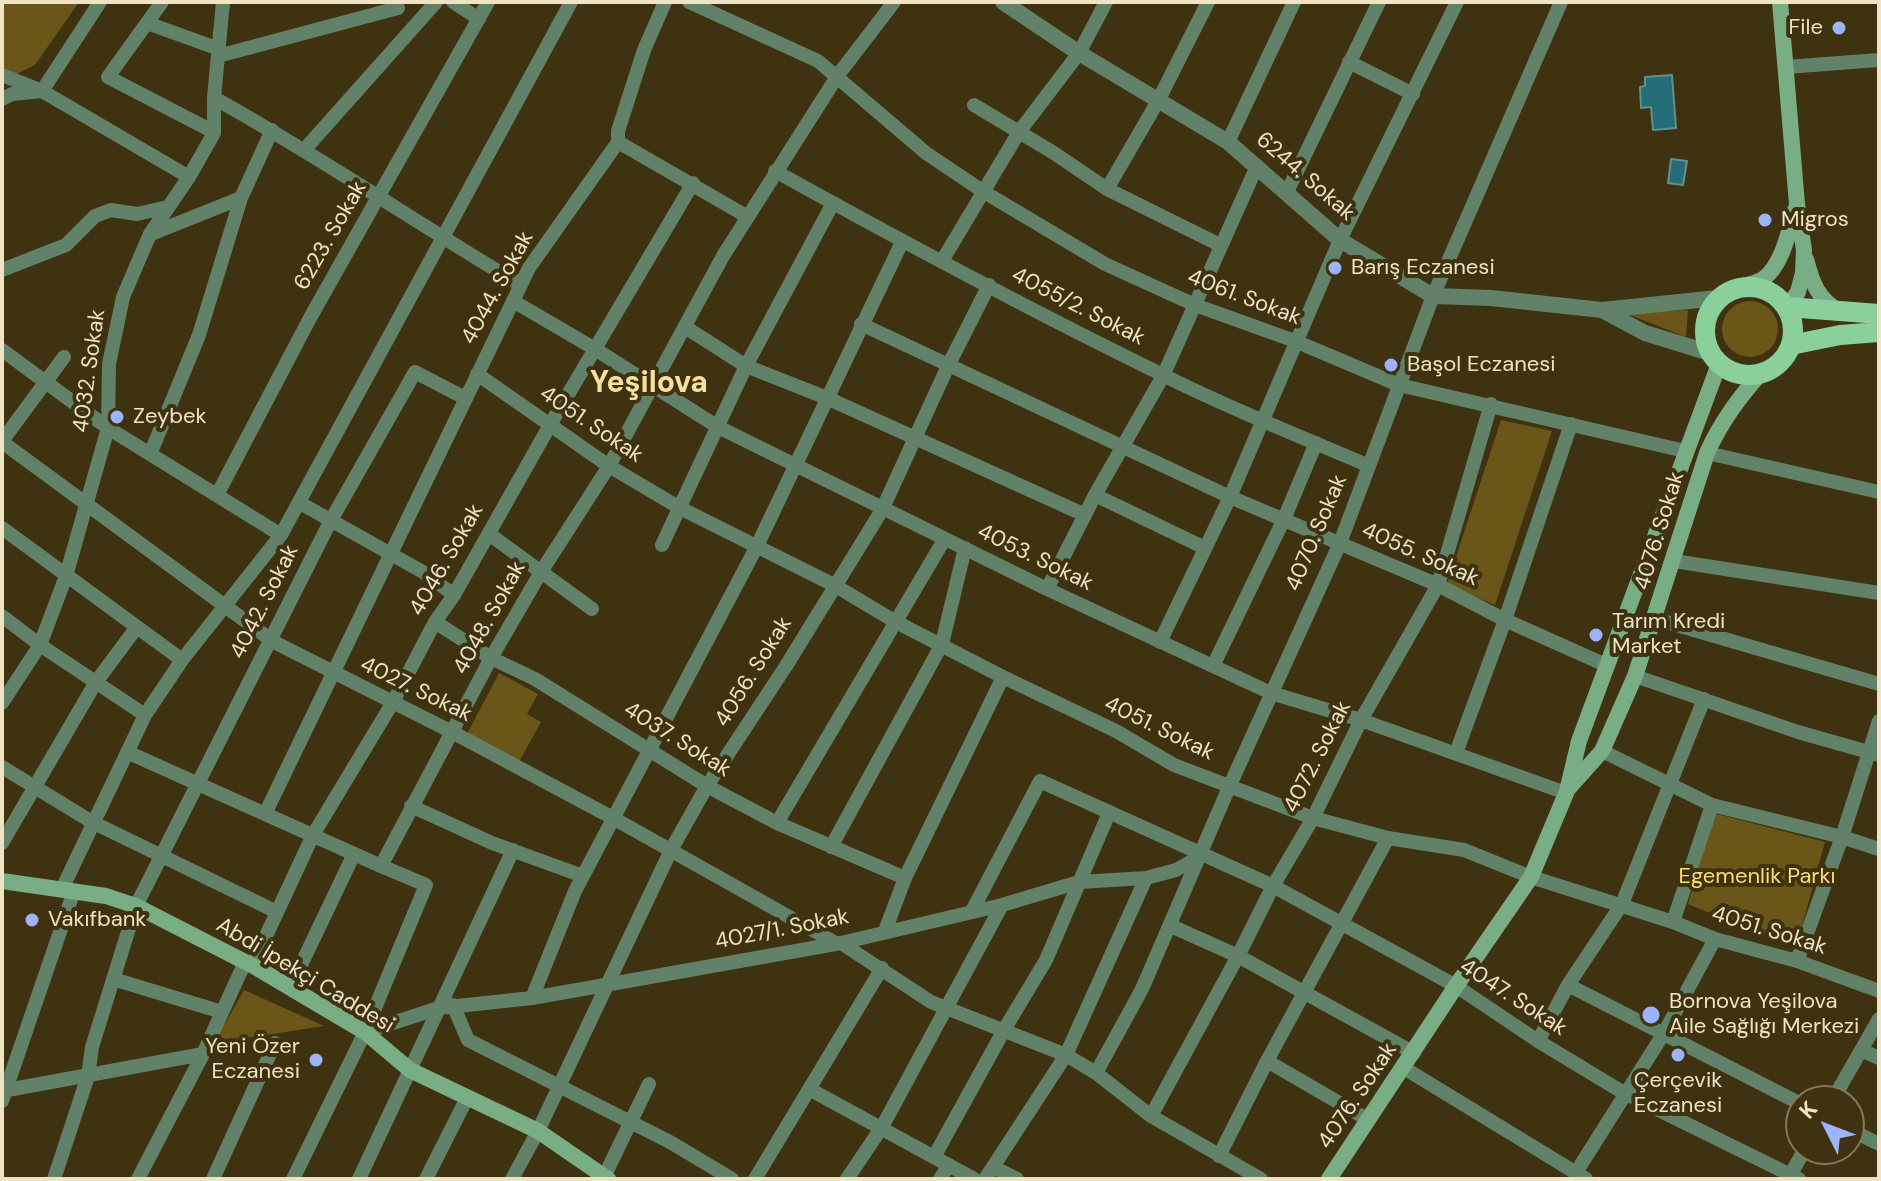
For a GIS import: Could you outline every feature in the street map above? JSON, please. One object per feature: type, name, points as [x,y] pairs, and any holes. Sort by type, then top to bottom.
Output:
[{"type":"main road","points":[[1780,2],[1797,204],[1804,250],[1817,292],[1841,312]]},
{"type":"main road","points":[[1745,286],[1769,291],[1787,307],[1792,319],[1791,345],[1784,358],[1774,368],[1760,374],[1731,372],[1714,358],[1705,339],[1705,324],[1718,298],[1731,290],[1762,280],[1770,272],[1787,236],[1797,204]]},
{"type":"main road","points":[[1787,307],[1798,292],[1804,250]]},
{"type":"main road","points":[[1787,307],[1879,314]]},
{"type":"main road","points":[[1791,345],[1840,335],[1879,332]]},
{"type":"main road","name":"4076. Sokak","points":[[1329,1179],[1531,877],[1566,792],[1579,741],[1685,451],[1714,358]]},
{"type":"main road","name":"4076. Sokak","points":[[1566,792],[1602,751],[1656,619],[1707,453],[1732,406],[1760,374]]},
{"type":"main road","name":"Abdi İpekçi Caddesi","points":[[2,881],[106,896],[136,906],[249,964],[365,1032],[410,1070],[538,1131],[605,1178]]},
{"type":"street","points":[[162,2],[108,77],[214,132]]},
{"type":"street","name":"4032. Sokak","points":[[4,694],[40,645],[66,576],[108,428],[109,364],[123,297],[150,234],[189,177],[214,132],[223,2]]},
{"type":"street","points":[[305,149],[436,2]]},
{"type":"street","points":[[453,2],[479,19]]},
{"type":"street","name":"6223. Sokak","points":[[217,495],[310,318],[488,2]]},
{"type":"street","points":[[203,1054],[3,1094],[92,822],[145,715],[182,660],[281,535],[571,2]]},
{"type":"street","name":"4044. Sokak","points":[[333,673],[529,268],[618,142],[618,131],[644,50],[665,2]]},
{"type":"street","name":"4061. Sokak","points":[[689,2],[818,61],[926,153],[984,192],[1105,264],[1195,305],[1295,341],[1399,385],[1685,451]]},
{"type":"street","name":"4048. Sokak","points":[[381,866],[491,658],[541,572],[609,466],[775,171],[838,75],[894,2]]},
{"type":"street","name":"6244. Sokak","points":[[1003,2],[1079,53],[1228,142],[1340,240],[1433,296],[1491,298],[1602,310],[1718,298]]},
{"type":"street","points":[[942,261],[1019,132],[1079,53],[1106,2]]},
{"type":"street","points":[[1107,189],[1158,101],[1208,2]]},
{"type":"street","points":[[1228,142],[1294,2]]},
{"type":"street","points":[[1287,192],[1379,2]]},
{"type":"street","points":[[1160,642],[1230,497],[1340,240],[1457,2]]},
{"type":"street","name":"4070. Sokak","points":[[1096,1073],[1142,989],[1340,543],[1433,296],[1561,2]]},
{"type":"street","points":[[42,91],[99,3]]},
{"type":"street","points":[[147,23],[218,52],[392,5],[421,20]]},
{"type":"street","points":[[1786,67],[1879,60]]},
{"type":"street","points":[[1349,62],[1413,94]]},
{"type":"street","points":[[2,75],[42,91],[189,177]]},
{"type":"street","points":[[2,99],[12,94],[42,91]]},
{"type":"street","points":[[214,98],[305,149],[443,239],[521,285]]},
{"type":"street","points":[[974,105],[1107,189],[1220,245]]},
{"type":"street","points":[[151,452],[199,335],[241,198],[272,130]]},
{"type":"street","points":[[618,142],[748,217]]},
{"type":"street","points":[[1047,589],[1095,495],[1163,376],[1257,166]]},
{"type":"street","name":"4055/2. Sokak","points":[[775,171],[902,242],[1163,376],[1369,466]]},
{"type":"street","name":"4046. Sokak","points":[[138,1179],[222,1012],[277,912],[313,835],[693,183]]},
{"type":"street","points":[[150,234],[241,198]]},
{"type":"street","points":[[662,545],[746,366],[833,203]]},
{"type":"street","points":[[2,270],[66,245],[95,216],[111,210],[137,214],[168,207]]},
{"type":"street","points":[[532,998],[583,876],[757,546],[902,242]]},
{"type":"street","name":"4056. Sokak","points":[[512,1179],[538,1131],[671,850],[707,786],[786,666],[882,510],[989,285]]},
{"type":"street","name":"4053. Sokak","points":[[513,301],[718,427],[882,510],[1160,642],[1271,693],[1361,720],[1566,792]]},
{"type":"street","name":"6244. Sokak","points":[[1602,310],[1645,333],[1714,358]]},
{"type":"street","name":"4055. Sokak","points":[[861,324],[1230,497],[1438,585],[1505,620],[1608,666]]},
{"type":"street","points":[[685,327],[746,366],[827,398],[1085,515]]},
{"type":"street","points":[[2,350],[108,428],[281,535]]},
{"type":"street","points":[[2,441],[64,357]]},
{"type":"street","name":"4042. Sokak","points":[[54,1179],[88,1076],[92,1047],[136,906],[330,522],[415,372],[465,398]]},
{"type":"street","name":"4051. Sokak","points":[[477,374],[609,466],[680,508],[834,585],[896,622],[1003,677],[1116,731],[1174,765],[1313,818],[1388,838],[1464,850],[1531,877],[1622,904],[1715,939],[1797,961],[1879,991]]},
{"type":"street","name":"4072. Sokak","points":[[1151,1116],[1273,886],[1313,818],[1361,720],[1438,585],[1491,404]]},
{"type":"street","points":[[1456,753],[1571,424]]},
{"type":"street","name":"4027. Sokak","points":[[2,441],[271,639],[613,818],[838,942],[931,1002],[1066,1055],[1096,1073],[1151,1116],[1261,1179]]},
{"type":"street","points":[[1213,666],[1284,519],[1316,443]]},
{"type":"street","points":[[1707,453],[1879,492]]},
{"type":"street","points":[[1095,495],[1205,548]]},
{"type":"street","points":[[300,503],[423,572],[454,595]]},
{"type":"street","points":[[2,528],[182,660]]},
{"type":"street","points":[[489,534],[592,609]]},
{"type":"street","points":[[777,823],[944,540]]},
{"type":"street","points":[[831,847],[942,644],[965,548]]},
{"type":"street","points":[[1674,561],[1879,593]]},
{"type":"street","points":[[2,616],[145,715]]},
{"type":"street","points":[[1656,619],[1879,684]]},
{"type":"street","name":"4037. Sokak","points":[[435,622],[491,658],[535,679],[707,786],[777,823],[905,878]]},
{"type":"street","points":[[2,843],[96,682],[137,627]]},
{"type":"street","points":[[265,814],[333,673]]},
{"type":"street","points":[[1635,676],[1798,732],[1875,754]]},
{"type":"street","points":[[885,931],[905,878],[1003,677]]},
{"type":"street","points":[[1538,1041],[1568,985],[1622,904],[1704,699]]},
{"type":"street","points":[[1797,961],[1875,754],[1879,721]]},
{"type":"street","points":[[1602,751],[1712,805],[1879,849]]},
{"type":"street","points":[[127,752],[426,885],[365,1032],[293,1179]]},
{"type":"street","points":[[2,767],[92,822],[277,912]]},
{"type":"street","name":"4047. Sokak","points":[[972,911],[1040,781],[1273,886],[1456,986],[1624,1093],[1792,1177]]},
{"type":"street","points":[[1673,922],[1712,805]]},
{"type":"street","points":[[411,806],[583,876]]},
{"type":"street","points":[[934,1157],[1046,960],[1109,813]]},
{"type":"street","points":[[1219,1156],[1388,838]]},
{"type":"street","points":[[359,1179],[410,1070],[446,1007],[513,850]]},
{"type":"street","points":[[290,988],[354,854]]},
{"type":"street","name":"4027/1. Sokak","points":[[365,1032],[446,1007],[532,998],[838,942],[1002,905],[1079,882],[1146,878],[1176,870],[1201,856]]},
{"type":"street","points":[[1017,1179],[989,1173],[1066,1055],[1146,878]]},
{"type":"street","points":[[847,1179],[882,1127],[1002,905]]},
{"type":"street","points":[[1171,926],[1238,956],[1414,1053]]},
{"type":"street","points":[[1404,1068],[1557,1172],[1580,1177],[1624,1093],[1664,1033],[1715,939]]},
{"type":"street","points":[[755,1179],[882,968]]},
{"type":"street","points":[[113,979],[222,1012]]},
{"type":"street","points":[[1568,985],[1785,1096]]},
{"type":"street","points":[[446,1007],[468,1040],[631,1122],[732,1179]]},
{"type":"street","points":[[1841,1085],[1879,1019]]},
{"type":"street","points":[[213,1179],[275,1043]]},
{"type":"street","points":[[1861,1050],[1879,1058]]},
{"type":"street","points":[[1267,1061],[1367,1119]]},
{"type":"street","points":[[605,1178],[649,1084]]},
{"type":"street","points":[[811,1090],[974,1179]]},
{"type":"street","points":[[426,1179],[467,1098]]},
{"type":"street","points":[[940,1179],[949,1165]]},
{"type":"green space","points":[[2,2],[79,2],[35,65],[2,81]]},
{"type":"green space","points":[[1750,301],[1770,309],[1778,329],[1770,349],[1750,357],[1730,349],[1722,329],[1730,309]]},
{"type":"green space","points":[[1688,310],[1686,337],[1625,313]]},
{"type":"green space","points":[[1501,420],[1552,431],[1495,605],[1447,584]]},
{"type":"green space","points":[[499,673],[538,694],[527,714],[541,722],[519,762],[467,734]]},
{"type":"green space","name":"Egemenlik Parkı","points":[[1713,813],[1825,842],[1796,948],[1688,904]]},
{"type":"green space","points":[[244,990],[324,1026],[214,1043]]},
{"type":"water","points":[[1672,75],[1676,128],[1653,130],[1651,107],[1641,108],[1640,87],[1645,86],[1645,77]]},
{"type":"water","points":[[1671,159],[1687,161],[1683,185],[1668,183]]},
{"type":"place","name":"File","points":[[1839,28]]},
{"type":"place","name":"Migros","points":[[1765,220]]},
{"type":"place","name":"Barış Eczanesi","points":[[1335,268]]},
{"type":"place","name":"Başol Eczanesi","points":[[1391,365]]},
{"type":"place","name":"Zeybek","points":[[117,417]]},
{"type":"place","name":"Tarım Kredi Market","points":[[1596,635]]},
{"type":"place","name":"Vakıfbank","points":[[32,920]]},
{"type":"place","name":"Bornova Yeşilova Aile Sağlığı Merkezi","points":[[1651,1015]]},
{"type":"place","name":"Çerçevik Eczanesi","points":[[1678,1055]]},
{"type":"place","name":"Yeni Özer Eczanesi","points":[[316,1060]]},
{"type":"district","name":"Yeşilova","points":[[649,384]]}]
